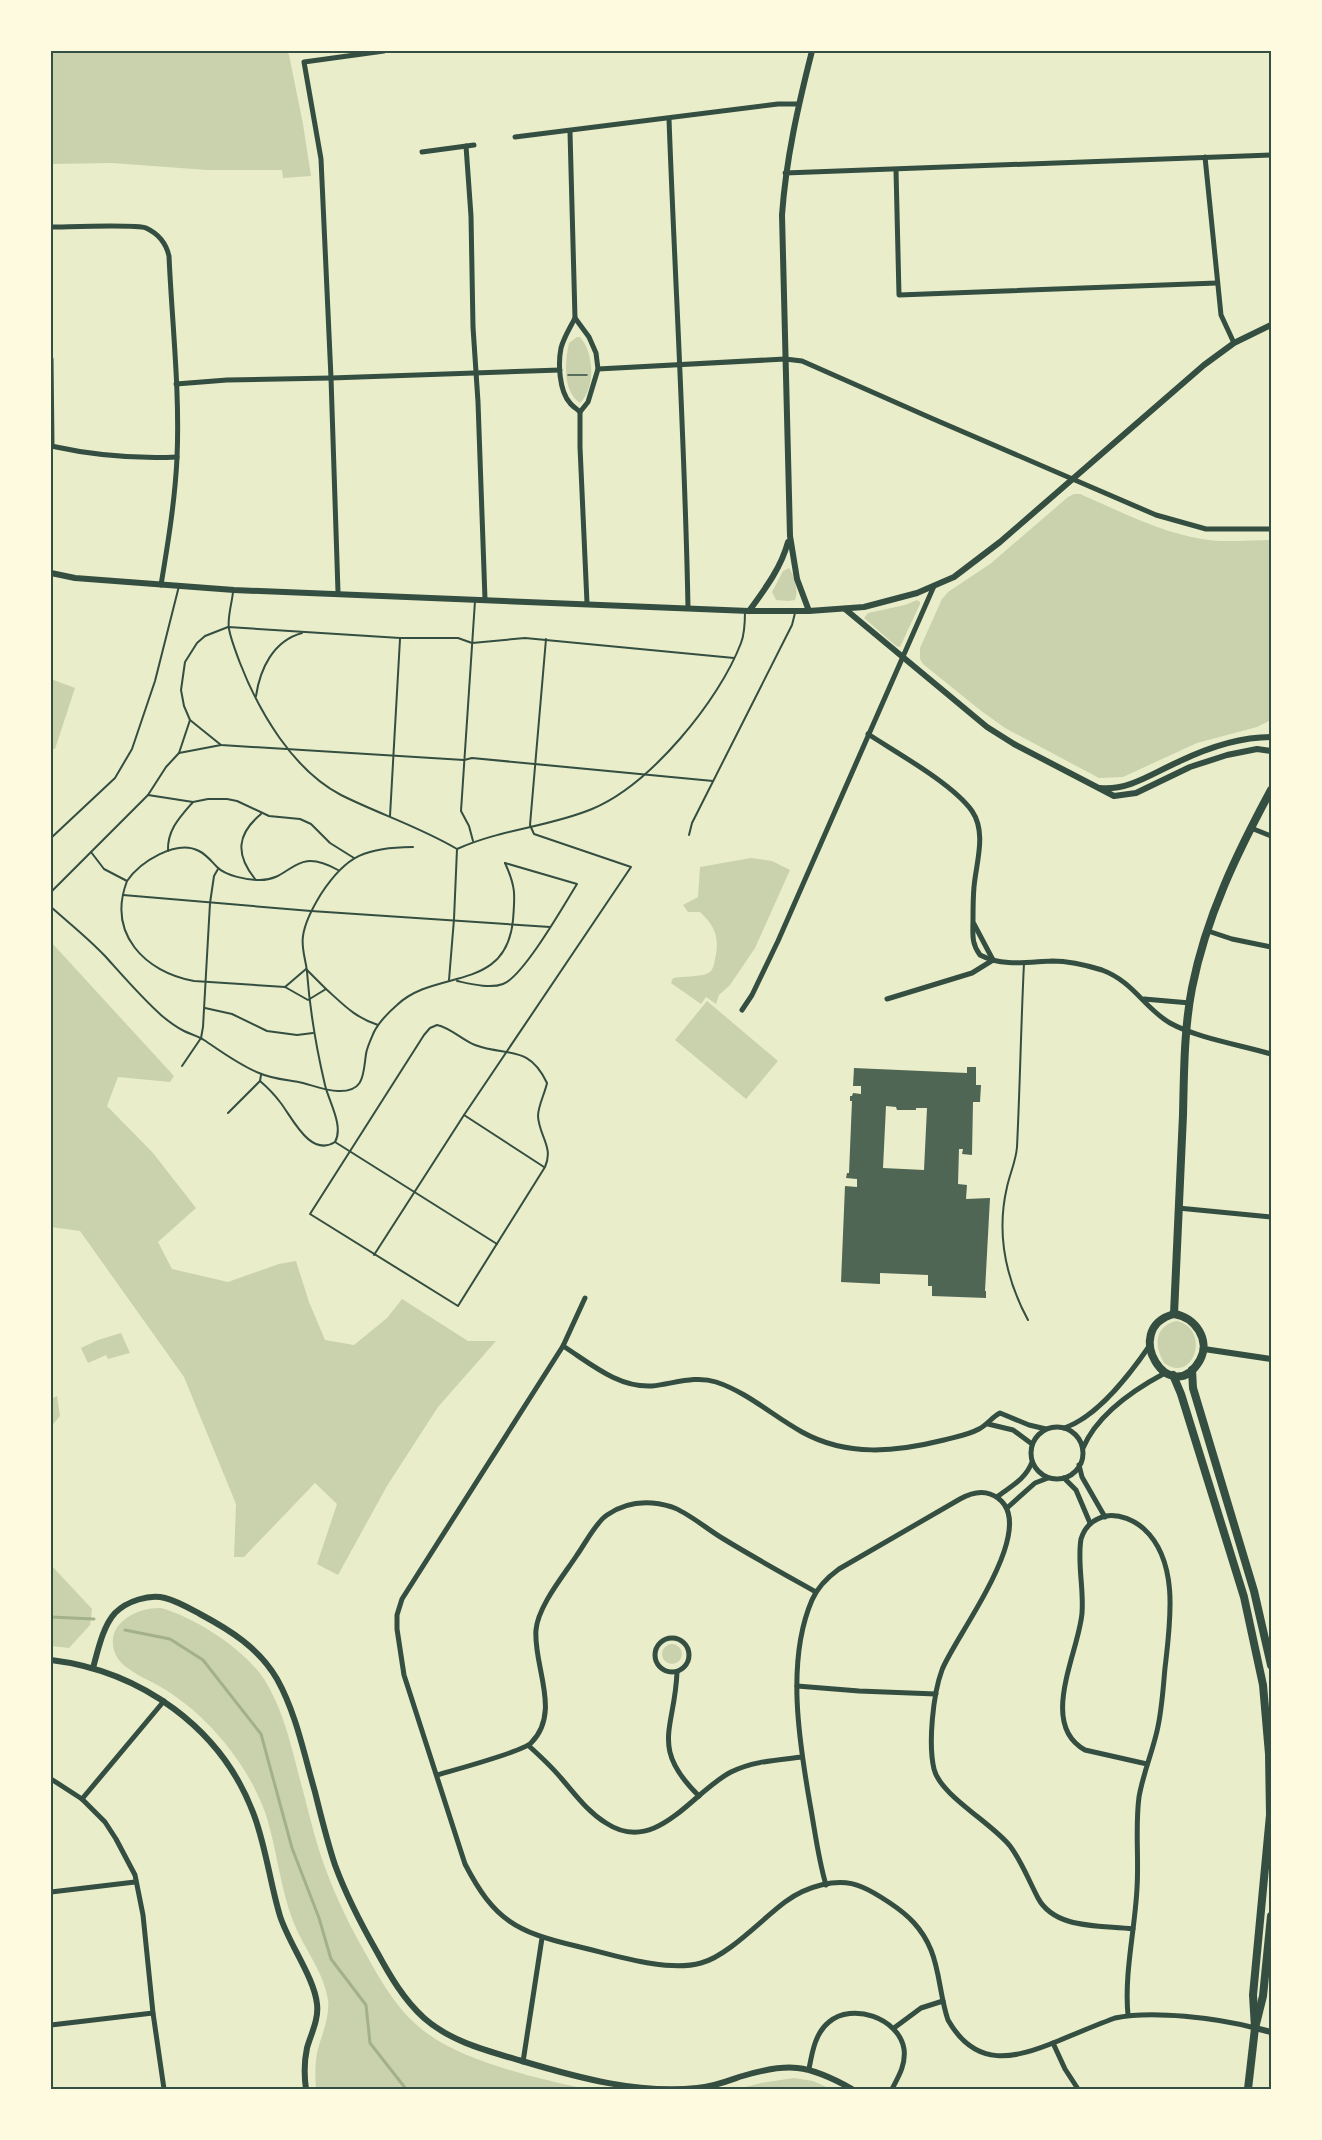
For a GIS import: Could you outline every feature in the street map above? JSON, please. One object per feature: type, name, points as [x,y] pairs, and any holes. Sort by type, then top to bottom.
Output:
[{"type":"main road","points":[[1174,1314],[1190,1003],[1208,931],[1231,867],[1271,790]]},
{"type":"main road","points":[[1169,1374],[1182,1375],[1192,1370],[1200,1361],[1204,1349],[1201,1335],[1194,1323],[1188,1318],[1174,1314],[1161,1319],[1152,1332],[1150,1344],[1153,1359],[1169,1374],[1181,1394],[1237,1576],[1254,1640],[1263,1685],[1268,1729],[1269,1837],[1252,1995],[1255,2028]]},
{"type":"main road","points":[[1192,1370],[1192,1388],[1249,1573],[1271,1665]]},
{"type":"main road","points":[[1237,1576],[1249,1573]]},
{"type":"main road","points":[[1248,2089],[1255,2028],[1263,1996],[1271,1916]]},
{"type":"street","points":[[338,592],[332,378],[321,159],[304,62],[384,51]]},
{"type":"street","points":[[809,611],[797,579],[789,536],[782,215],[785,173],[812,51]]},
{"type":"street","points":[[515,137],[570,132],[777,104],[799,104]]},
{"type":"street","points":[[669,119],[681,364],[688,608]]},
{"type":"street","points":[[570,132],[575,318],[561,349],[560,370],[564,392],[569,403],[580,412]]},
{"type":"street","points":[[422,152],[474,144]]},
{"type":"street","points":[[466,146],[471,216],[485,599]]},
{"type":"street","points":[[785,173],[1271,155]]},
{"type":"street","points":[[1205,157],[1221,315],[1234,343]]},
{"type":"street","points":[[896,170],[899,295],[1217,283]]},
{"type":"street","points":[[51,227],[145,227],[160,237],[166,245],[169,256],[176,384],[177,457],[169,538],[161,585]]},
{"type":"street","points":[[575,318],[589,337],[596,353],[598,369],[588,402],[580,412],[587,603]]},
{"type":"street","points":[[51,573],[75,578],[234,590],[338,592],[747,611],[844,609],[891,601],[934,586],[960,573],[984,556],[1204,365],[1234,343],[1271,324]]},
{"type":"street","points":[[51,359],[52,446],[141,458],[177,457]]},
{"type":"street","points":[[598,369],[802,360],[1156,515],[1188,525],[1224,530],[1271,529]]},
{"type":"street","points":[[176,384],[227,380],[560,370]]},
{"type":"street","points":[[747,611],[781,563],[789,536]]},
{"type":"street","points":[[742,1010],[778,941],[934,586]]},
{"type":"street","points":[[844,609],[987,727],[1014,744],[1114,796],[1127,795],[1190,767],[1227,755],[1257,749],[1271,751]]},
{"type":"street","points":[[868,734],[951,790],[971,810],[978,822],[980,839],[974,886],[972,938],[980,955],[993,960],[1024,963],[1066,962],[1096,969],[1124,982],[1162,1017],[1187,1030],[1271,1054]]},
{"type":"street","points":[[1096,787],[1126,786],[1189,757],[1223,745],[1246,739],[1271,737]]},
{"type":"street","points":[[1161,770],[1165,778]]},
{"type":"street","points":[[1251,828],[1271,837]]},
{"type":"street","points":[[973,922],[993,960]]},
{"type":"street","points":[[1208,931],[1232,939],[1271,947]]},
{"type":"street","points":[[887,999],[972,972],[993,960]]},
{"type":"street","points":[[1144,999],[1190,1003]]},
{"type":"street","points":[[1178,1208],[1271,1217]]},
{"type":"street","points":[[585,1298],[563,1346],[402,1599],[397,1616],[404,1675],[465,1864],[490,1905],[515,1927],[542,1938],[664,1964],[702,1963],[726,1950],[792,1897],[826,1885],[852,1883],[862,1886],[911,1919],[920,1928],[932,1951],[952,2029],[968,2045],[978,2051],[1000,2057],[1011,2056],[1128,2015],[1152,2014],[1231,2023],[1271,2032]]},
{"type":"street","points":[[1064,1428],[1076,1423],[1104,1399],[1131,1371],[1150,1344]]},
{"type":"street","points":[[563,1346],[621,1382],[652,1386],[693,1380],[714,1381],[735,1390],[818,1441],[844,1448],[875,1451],[916,1446],[973,1432],[988,1424],[1000,1413],[1029,1425],[1046,1429],[1064,1428],[1076,1436],[1082,1450]]},
{"type":"street","points":[[1204,1349],[1271,1359]]},
{"type":"street","points":[[1006,1508],[1035,1483],[1050,1478],[1064,1478],[1074,1472],[1092,1431],[1108,1414],[1139,1389],[1169,1374]]},
{"type":"street","points":[[988,1424],[1013,1430],[1032,1444]]},
{"type":"street","points":[[997,1497],[1029,1471],[1032,1462],[1032,1444],[1046,1429]]},
{"type":"street","points":[[1032,1462],[1039,1472],[1050,1478]]},
{"type":"street","points":[[1079,1465],[1082,1477],[1105,1517]]},
{"type":"street","points":[[1064,1478],[1076,1490],[1090,1523]]},
{"type":"street","points":[[826,1885],[820,1864],[802,1757],[797,1686],[798,1664],[809,1608],[816,1592],[825,1580],[839,1569],[960,1499],[979,1492],[997,1497],[1006,1508],[1010,1528],[1001,1562],[948,1657],[936,1694],[932,1750],[934,1772],[951,1794],[978,1815],[1010,1846],[1043,1906],[1057,1917],[1071,1922],[1133,1929]]},
{"type":"street","points":[[437,1775],[529,1746],[540,1730],[545,1713],[545,1697],[536,1644],[536,1628],[540,1615],[554,1590],[604,1517],[620,1507],[646,1502],[673,1507],[816,1592]]},
{"type":"street","points":[[1128,2015],[1127,1995],[1138,1885],[1138,1810],[1160,1715],[1171,1611],[1170,1589],[1158,1549],[1148,1533],[1128,1519],[1119,1516],[1105,1517],[1090,1523],[1083,1532],[1080,1547],[1082,1611],[1064,1693],[1065,1726],[1077,1746],[1147,1764]]},
{"type":"street","points":[[93,1668],[112,1616],[125,1605],[148,1598],[163,1597],[176,1602],[228,1629],[250,1646],[272,1671],[283,1691],[299,1737],[335,1865],[360,1921],[393,1981],[415,2009],[442,2031],[477,2048],[523,2062],[623,2086],[700,2088],[770,2070],[794,2067],[822,2073],[852,2089]]},
{"type":"street","points":[[671,1638],[682,1641],[688,1650],[688,1660],[682,1669],[677,1671],[666,1671],[657,1664],[655,1653],[657,1647],[671,1638]]},
{"type":"street","points":[[51,1660],[93,1668],[128,1680],[164,1701],[191,1723],[218,1751],[240,1784],[255,1818],[280,1916],[317,2002],[315,2024],[306,2052],[306,2089]]},
{"type":"street","points":[[677,1671],[668,1748],[677,1771],[699,1796]]},
{"type":"street","points":[[797,1686],[936,1694]]},
{"type":"street","points":[[82,1799],[164,1701]]},
{"type":"street","points":[[529,1746],[548,1763],[586,1808],[606,1823],[630,1832],[645,1831],[669,1821],[717,1780],[742,1767],[759,1762],[802,1757]]},
{"type":"street","points":[[51,1779],[82,1799],[105,1822],[135,1875],[143,1915],[153,2013],[164,2089]]},
{"type":"street","points":[[51,1892],[135,1882]]},
{"type":"street","points":[[523,2062],[542,1938]]},
{"type":"street","points":[[894,2028],[921,2008],[943,2001]]},
{"type":"street","points":[[51,2025],[153,2013]]},
{"type":"street","points":[[809,2069],[816,2040],[824,2027],[834,2018],[848,2014],[875,2017],[894,2028],[903,2045],[903,2067],[892,2089]]},
{"type":"street","points":[[1053,2043],[1065,2069],[1078,2089]]},
{"type":"lane","points":[[51,838],[115,778],[132,749],[155,681],[179,586]]},
{"type":"lane","points":[[234,590],[228,627],[236,652],[269,722],[290,750],[303,765],[332,790],[437,837],[457,849]]},
{"type":"lane","points":[[473,842],[469,826],[460,811],[476,598]]},
{"type":"lane","points":[[457,849],[473,842],[530,825],[561,819],[604,804],[629,789],[669,751],[710,700],[741,642],[747,611]]},
{"type":"lane","points":[[689,835],[692,822],[792,625],[796,611]]},
{"type":"lane","points":[[221,746],[190,720],[181,690],[185,662],[197,643],[205,636],[228,627],[400,638],[458,638],[472,643],[525,638],[546,639],[734,658]]},
{"type":"lane","points":[[256,698],[262,671],[274,651],[287,639],[305,632]]},
{"type":"lane","points":[[390,816],[400,638]]},
{"type":"lane","points":[[374,1255],[506,1050],[631,867],[534,834],[530,825],[546,639]]},
{"type":"lane","points":[[51,892],[148,795],[166,767],[179,753],[190,720]]},
{"type":"lane","points":[[179,753],[221,746],[464,760],[472,758],[713,781]]},
{"type":"lane","points":[[148,795],[193,802],[227,799],[237,801],[261,814],[305,821],[330,843],[354,858]]},
{"type":"lane","points":[[168,851],[171,832],[193,802]]},
{"type":"lane","points":[[255,879],[245,865],[241,845],[248,827],[261,814]]},
{"type":"lane","points":[[308,999],[285,987],[187,980],[159,970],[132,945],[125,932],[123,895],[127,881],[142,866],[168,851],[186,848],[205,855],[218,869],[237,876],[255,879],[270,878],[304,861],[316,861],[338,870]]},
{"type":"lane","points":[[260,1081],[279,1101],[310,1142],[327,1146],[335,1142],[338,1132],[336,1120],[313,1033],[302,945],[303,936],[311,911],[338,870],[354,858],[372,851],[413,848]]},
{"type":"lane","points":[[449,980],[457,849]]},
{"type":"lane","points":[[91,852],[104,869],[127,881]]},
{"type":"lane","points":[[51,907],[103,954],[162,1016],[184,1031],[201,1038],[245,1067],[261,1074],[341,1091],[357,1087],[364,1074],[366,1051],[378,1025],[398,1004],[412,994],[449,980],[478,985],[502,984],[514,977],[577,884],[505,863],[515,890],[512,925],[503,950],[494,964],[456,980]]},
{"type":"lane","points":[[182,1066],[201,1038],[205,1008],[210,903],[214,876],[218,869]]},
{"type":"lane","points":[[123,895],[311,911],[550,927]]},
{"type":"lane","points":[[1024,963],[1016,1155],[1007,1187],[1002,1224],[1008,1273],[1012,1287],[1028,1320]]},
{"type":"lane","points":[[285,987],[306,969]]},
{"type":"lane","points":[[306,969],[351,1013],[378,1025]]},
{"type":"lane","points":[[308,999],[326,989]]},
{"type":"lane","points":[[205,1008],[232,1014],[267,1031],[297,1035],[313,1033]]},
{"type":"lane","points":[[441,1026],[474,1045],[519,1054],[541,1069],[547,1083],[538,1113],[549,1158],[458,1306],[310,1214],[349,1153],[430,1028],[441,1026]]},
{"type":"lane","points":[[228,1113],[260,1081],[261,1074]]},
{"type":"lane","points":[[464,1115],[545,1167]]},
{"type":"lane","points":[[335,1142],[349,1153],[497,1244]]},
{"type":"path","points":[[567,375],[591,375]]},
{"type":"green space","points":[[51,51],[287,51],[303,124],[311,176],[283,178],[282,170],[207,170],[112,163],[51,164]]},
{"type":"green space","points":[[580,337],[585,344],[591,370],[589,388],[580,403],[570,391],[566,375],[569,343]]},
{"type":"green space","points":[[1074,494],[1080,494],[1140,520],[1186,536],[1219,541],[1271,540],[1271,720],[1257,727],[1197,743],[1123,777],[1099,778],[1005,728],[923,664],[920,659],[920,648],[942,599],[948,592],[990,564]]},
{"type":"green space","points":[[789,568],[795,583],[795,600],[776,600],[772,592],[783,571]]},
{"type":"green space","points":[[917,600],[920,604],[900,647],[864,618],[868,613]]},
{"type":"green space","points":[[51,679],[75,688],[55,749],[51,749]]},
{"type":"green space","points":[[751,858],[772,861],[790,870],[755,948],[730,985],[719,995],[716,1004],[706,997],[701,1004],[671,983],[673,978],[699,976],[710,972],[715,961],[717,945],[715,933],[713,927],[700,912],[688,912],[683,905],[698,897],[700,867]]},
{"type":"green space","points":[[51,942],[174,1076],[170,1082],[118,1077],[107,1106],[153,1153],[196,1208],[158,1242],[172,1269],[228,1282],[279,1264],[296,1261],[309,1302],[325,1340],[354,1345],[387,1318],[402,1299],[468,1341],[496,1341],[438,1407],[387,1486],[338,1575],[317,1564],[337,1504],[315,1483],[244,1557],[234,1557],[236,1504],[184,1377],[80,1231],[51,1227]]},
{"type":"green space","points":[[707,1001],[778,1061],[746,1099],[675,1040]]},
{"type":"green space","points":[[1176,1321],[1187,1325],[1196,1343],[1191,1361],[1184,1367],[1175,1368],[1164,1363],[1159,1350],[1158,1338],[1163,1328]]},
{"type":"green space","points":[[121,1333],[130,1353],[108,1359],[106,1355],[88,1363],[81,1348]]},
{"type":"green space","points":[[57,1396],[60,1416],[51,1427],[51,1399]]},
{"type":"green space","points":[[51,1565],[92,1609],[90,1625],[69,1648],[51,1646]]},
{"type":"green space","points":[[161,1608],[189,1619],[218,1636],[244,1657],[264,1679],[283,1719],[322,1860],[335,1892],[373,1967],[401,2008],[428,2034],[462,2053],[525,2075],[586,2089],[316,2089],[316,2058],[326,2020],[328,2000],[318,1970],[293,1921],[270,1828],[257,1793],[232,1752],[206,1722],[176,1697],[124,1665],[115,1653],[114,1634],[125,1619],[142,1611]]},
{"type":"green space","points":[[672,1644],[679,1647],[682,1654],[679,1661],[672,1664],[665,1661],[662,1654],[665,1647]]},
{"type":"green space","points":[[794,2078],[813,2081],[831,2089],[738,2089],[761,2083]]},
{"type":"building","points":[[967,1067],[976,1067],[976,1085],[981,1085],[980,1102],[973,1102],[972,1155],[962,1154],[963,1149],[959,1149],[958,1184],[967,1185],[966,1199],[990,1198],[986,1298],[932,1296],[932,1286],[928,1286],[928,1275],[880,1273],[880,1284],[841,1282],[845,1186],[857,1187],[857,1179],[846,1178],[849,1173],[852,1101],[850,1101],[850,1096],[853,1093],[861,1094],[861,1086],[853,1086],[854,1068],[967,1073]],"holes":[[[886,1106],[896,1107],[897,1110],[927,1108],[924,1170],[883,1168]]]},
{"type":"waterway","points":[[51,1617],[94,1619]]},
{"type":"waterway","points":[[125,1630],[170,1639],[203,1660],[261,1734],[292,1848],[319,1918],[331,1959],[366,2005],[370,2043],[406,2089]]}]
